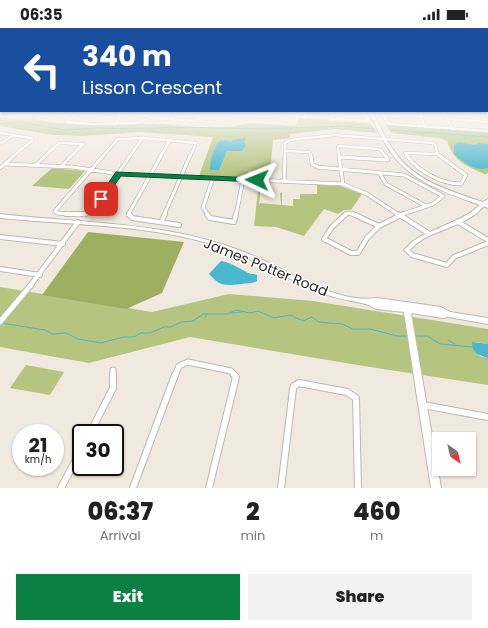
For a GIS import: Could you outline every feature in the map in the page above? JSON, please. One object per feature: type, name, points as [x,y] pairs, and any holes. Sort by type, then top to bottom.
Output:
[{"type":"main road","points":[[383,132],[397,156],[414,170],[437,183],[487,203]]},
{"type":"main road","points":[[385,132],[387,139]]},
{"type":"main road","points":[[407,250],[414,242],[428,233],[458,222],[487,203]]},
{"type":"main road","name":"James Potter Road","points":[[0,216],[42,222],[78,223],[140,228],[202,240],[269,265],[323,292],[369,302],[376,306],[406,308],[488,321]]},
{"type":"main road","points":[[406,308],[436,488]]},
{"type":"street","points":[[0,133],[31,138],[33,140],[0,168]]},
{"type":"street","points":[[0,144],[13,135]]},
{"type":"street","points":[[284,181],[285,143],[290,140],[335,135],[433,143],[436,146],[436,154]]},
{"type":"street","points":[[142,139],[91,213],[83,215],[56,212],[55,209],[118,139],[142,139],[170,140],[196,143],[161,222]]},
{"type":"street","points":[[170,140],[128,215],[132,218],[179,225]]},
{"type":"street","points":[[35,165],[59,143],[82,143],[62,166]]},
{"type":"street","points":[[339,157],[388,160],[381,150],[341,146],[338,148],[339,157],[342,170],[343,184]]},
{"type":"street","points":[[285,151],[309,152],[314,166],[407,176],[443,196],[437,202],[399,215],[379,226],[367,238],[360,251],[356,253],[327,242],[324,239],[332,227],[348,213],[354,214],[379,226]]},
{"type":"street","points":[[405,153],[436,154],[466,175],[461,184],[455,185],[429,173],[413,163],[405,153]]},
{"type":"street","points":[[6,164],[62,166],[119,174],[343,184],[363,192],[428,233]]},
{"type":"street","points":[[380,174],[382,180],[386,184],[426,206]]},
{"type":"street","points":[[213,178],[203,207],[210,218],[234,222],[243,180]]},
{"type":"street","points":[[458,222],[488,242]]},
{"type":"street","points":[[0,322],[40,275],[78,223]]},
{"type":"street","points":[[0,238],[63,244]]},
{"type":"street","points":[[407,250],[412,255],[447,265],[454,257],[488,242]]},
{"type":"street","points":[[0,269],[40,275]]},
{"type":"street","points":[[133,488],[179,366],[188,362],[231,371],[236,376],[210,488]]},
{"type":"street","points":[[95,424],[113,388],[113,370]]},
{"type":"street","points":[[281,488],[293,389],[294,386],[299,383],[347,392],[356,398],[358,488]]},
{"type":"street","points":[[423,405],[488,417]]},
{"type":"street","points":[[61,488],[72,467]]},
{"type":"green space","points":[[39,132],[132,132],[83,136],[54,135]]},
{"type":"green space","points":[[146,132],[304,132],[290,134],[290,138],[273,140],[270,172],[249,171],[248,177],[199,176],[213,137]]},
{"type":"green space","points":[[488,132],[488,173],[485,174],[466,166],[453,154],[447,141],[440,138],[391,133]]},
{"type":"green space","points":[[52,168],[85,171],[69,189],[32,186]]},
{"type":"green space","points":[[259,182],[261,182],[259,206],[260,203],[281,205],[280,193],[282,192],[282,205],[293,206],[293,199],[300,199],[300,194],[317,194],[317,185],[340,186],[362,194],[351,210],[344,210],[338,214],[324,209],[304,236],[276,227],[254,226]]},
{"type":"green space","points":[[88,232],[184,242],[162,293],[126,309],[42,295]]},
{"type":"green space","points":[[0,287],[152,312],[229,294],[313,301],[488,329],[488,344],[475,342],[473,347],[480,356],[488,358],[488,385],[190,337],[89,363],[0,347]]},
{"type":"green space","points":[[26,365],[64,372],[50,395],[10,388]]},
{"type":"water","points":[[246,138],[244,142],[246,146],[242,151],[227,151],[219,170],[210,170],[210,163],[218,143],[222,140],[227,140],[230,142],[237,139]]},
{"type":"water","points":[[459,142],[474,145],[479,143],[488,144],[488,168],[479,169],[474,167],[454,154],[454,145]]},
{"type":"water","points":[[221,261],[230,263],[251,274],[257,275],[257,281],[230,285],[219,283],[209,274]]},
{"type":"water","points":[[472,342],[488,344],[488,358],[476,353],[473,349]]},
{"type":"waterway","points":[[425,132],[488,137]]},
{"type":"waterway","points":[[207,314],[227,314],[236,310],[250,313],[258,311],[274,318],[290,315],[303,321],[312,317],[319,322],[342,324],[353,329],[370,329],[397,336],[408,336]]},
{"type":"waterway","points":[[231,313],[242,312]]},
{"type":"waterway","points":[[1,323],[45,330],[52,334],[66,333],[78,339],[101,343],[123,337],[134,337],[141,333],[150,333],[164,327],[171,327],[181,322],[193,321],[203,314],[207,314]]},
{"type":"waterway","points":[[414,336],[427,336],[440,344],[474,347]]},
{"type":"waterway","points":[[448,340],[455,344]]},
{"type":"route","points":[[101,199],[119,174],[257,180]]}]
